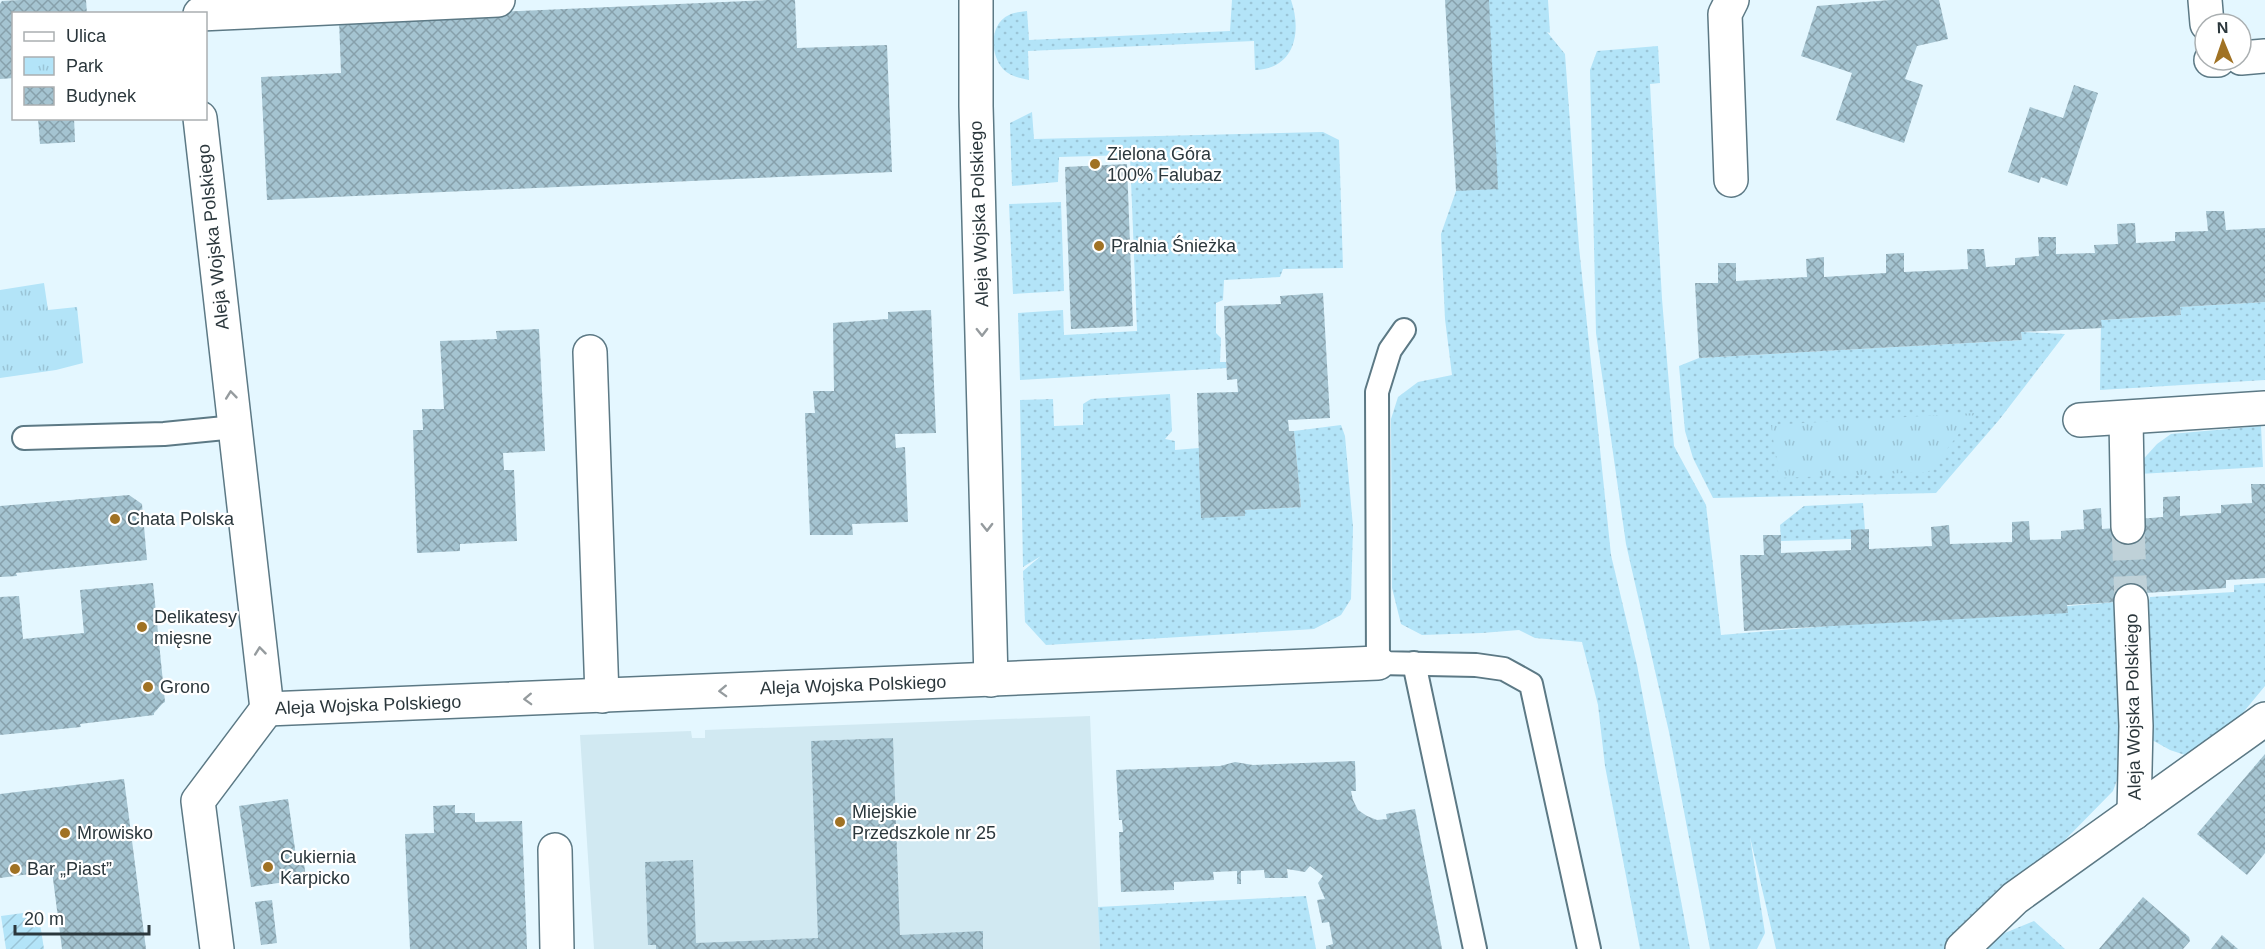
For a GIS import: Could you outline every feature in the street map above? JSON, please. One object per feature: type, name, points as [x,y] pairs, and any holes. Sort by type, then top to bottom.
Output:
[{"type":"street","points":[[207,14],[498,0]]},
{"type":"street","name":"Aleja Wojska Polskiego","points":[[976,0],[976,106],[991,680]]},
{"type":"street","points":[[1731,180],[1725,14],[1732,0]]},
{"type":"street","name":"Aleja Wojska Polskiego","points":[[200,120],[267,709],[1378,663]]},
{"type":"street","points":[[590,352],[602,696]]},
{"type":"street","points":[[2080,420],[2126,419],[2265,408]]},
{"type":"street","points":[[2126,419],[2128,527]]},
{"type":"street","name":"Aleja Wojska Polskiego","points":[[2131,601],[2136,726],[2134,813]]},
{"type":"street","points":[[217,949],[198,801],[267,709]]},
{"type":"street","name":"Aleja Wojska Polskiego","points":[[1962,949],[2015,898],[2265,719]]},
{"type":"street","points":[[555,850],[557,949]]},
{"type":"lane","points":[[1404,330],[1390,350],[1377,392],[1378,663],[1467,664],[1504,669],[1531,684],[1589,949]]},
{"type":"lane","points":[[24,438],[142,435],[235,427]]},
{"type":"lane","points":[[1414,663],[1475,949]]},
{"type":"shaded area","name":"Miejskie Przedszkole nr 25","points":[[1090,716],[1100,949],[594,949],[580,735],[691,731],[692,738],[705,738],[705,730]]},
{"type":"green space","points":[[1232,0],[1291,0],[1296,24],[1295,36],[1287,56],[1279,63],[1255,70],[1254,41],[1028,51],[1029,80],[1012,75],[1003,69],[994,48],[998,25],[1002,19],[1015,13],[1027,11],[1029,40],[1230,31]]},
{"type":"green space","points":[[1489,0],[1548,0],[1550,33],[1547,32],[1565,54],[1579,247],[1611,555],[1637,665],[1690,949],[1640,949],[1605,766],[1598,705],[1582,642],[1535,638],[1519,630],[1422,635],[1401,624],[1392,588],[1391,419],[1398,397],[1418,382],[1452,375],[1445,319],[1441,234],[1456,191]]},
{"type":"green space","points":[[1658,46],[1660,83],[1650,84],[1662,299],[1674,446],[1706,505],[1721,635],[2117,602],[2126,756],[2113,791],[2062,843],[2014,881],[1950,949],[1776,949],[1750,837],[1765,933],[1757,949],[1710,949],[1669,732],[1626,544],[1596,333],[1590,70],[1597,51]]},
{"type":"green space","points":[[1032,112],[1034,139],[1323,132],[1339,140],[1343,268],[1283,269],[1280,277],[1224,280],[1223,300],[1216,303],[1216,333],[1221,338],[1220,362],[1226,362],[1227,368],[1020,380],[1018,313],[1063,310],[1064,335],[1137,331],[1130,155],[1059,157],[1058,182],[1012,186],[1010,123]]},
{"type":"green space","points":[[1061,202],[1064,291],[1013,294],[1009,204]]},
{"type":"green space","points":[[44,283],[48,310],[77,307],[83,363],[56,370],[0,378],[0,290]]},
{"type":"green space","points":[[2265,302],[2265,380],[2100,390],[2101,320],[2181,315],[2180,307]]},
{"type":"green space","points":[[2021,332],[2065,334],[1999,420],[1936,493],[1713,498],[1693,458],[1685,431],[1679,366],[1699,358],[2022,340]]},
{"type":"green space","points":[[1170,394],[1172,431],[1165,439],[1175,441],[1175,450],[1199,448],[1201,517],[1245,516],[1245,510],[1301,507],[1294,431],[1341,425],[1345,436],[1353,527],[1351,599],[1341,615],[1314,629],[1046,645],[1025,622],[1023,571],[1041,556],[1023,567],[1020,400],[1053,399],[1054,426],[1083,425],[1083,404],[1091,399]]},
{"type":"green space","points":[[1975,413],[1929,472],[1779,478],[1771,425]]},
{"type":"green space","points":[[2261,426],[2263,467],[2139,474],[2138,465],[2157,444],[2171,434]]},
{"type":"green space","points":[[1863,503],[1865,530],[1851,530],[1851,539],[1781,541],[1780,525],[1804,506]]},
{"type":"green space","points":[[2265,583],[2265,686],[2237,720],[2188,756],[2170,750],[2152,740],[2140,607],[2148,604],[2150,597],[2234,592],[2234,585]]},
{"type":"green space","points":[[1306,896],[1316,949],[1100,949],[1098,907]]},
{"type":"green space","points":[[38,911],[44,949],[6,949],[1,916]]},
{"type":"green space","points":[[2034,921],[2065,949],[1973,949],[1978,944]]},
{"type":"building","points":[[86,0],[87,12],[12,12],[12,78],[0,79],[0,4],[2,1]]},
{"type":"building","points":[[795,0],[797,48],[887,45],[892,172],[267,200],[261,77],[341,73],[339,19]]},
{"type":"building","points":[[1445,0],[1489,0],[1498,189],[1456,191]]},
{"type":"building","points":[[1890,0],[1939,0],[1948,39],[1917,46],[1905,79],[1923,85],[1904,143],[1836,120],[1852,73],[1801,56],[1817,6]]},
{"type":"building","points":[[2074,85],[2098,93],[2067,186],[2041,177],[2039,183],[2008,172],[2030,107],[2063,118]]},
{"type":"building","points":[[38,120],[74,120],[75,142],[40,144]]},
{"type":"building","name":"Pralnia Śnieżka","points":[[1127,164],[1133,326],[1071,329],[1065,167]]},
{"type":"building","points":[[2206,211],[2224,211],[2226,230],[2265,228],[2265,302],[2180,307],[2181,315],[2101,320],[2102,328],[2021,332],[2022,340],[1699,358],[1695,283],[1718,283],[1718,263],[1736,263],[1736,281],[1807,277],[1806,259],[1824,257],[1824,277],[1886,273],[1886,254],[1904,253],[1904,272],[1968,269],[1967,249],[1984,249],[1986,267],[2015,265],[2015,258],[2039,256],[2038,237],[2056,237],[2056,254],[2095,253],[2094,245],[2118,244],[2117,224],[2135,223],[2136,243],[2175,241],[2175,232],[2208,231]]},
{"type":"building","points":[[1323,293],[1330,418],[1288,420],[1289,431],[1294,431],[1301,507],[1245,510],[1245,516],[1201,518],[1197,393],[1238,392],[1237,379],[1227,380],[1224,306],[1281,304],[1280,296]]},
{"type":"building","points":[[931,310],[936,433],[895,434],[896,448],[905,447],[908,522],[852,524],[853,535],[810,535],[805,413],[815,413],[813,391],[834,391],[833,323],[888,319],[888,312]]},
{"type":"building","points":[[539,329],[545,451],[503,453],[504,470],[514,470],[517,541],[460,544],[460,551],[417,553],[413,430],[423,430],[422,409],[444,409],[440,341],[497,339],[496,331]]},
{"type":"building","points":[[2251,484],[2265,484],[2265,578],[2226,580],[2226,588],[2145,593],[2117,602],[2067,605],[2068,613],[1744,631],[1740,555],[1764,555],[1763,535],[1781,535],[1781,553],[1851,550],[1851,530],[1869,529],[1869,549],[1932,546],[1931,527],[1949,525],[1950,544],[2012,542],[2012,522],[2029,521],[2030,540],[2061,539],[2061,531],[2084,529],[2083,510],[2101,508],[2102,529],[2128,527],[2138,519],[2163,517],[2163,497],[2180,496],[2180,516],[2221,513],[2221,505],[2252,503]]},
{"type":"building","points":[[129,495],[142,504],[147,560],[16,573],[17,576],[0,577],[0,506]]},
{"type":"building","points":[[153,583],[165,702],[154,715],[80,724],[81,727],[0,735],[0,597],[19,596],[23,639],[84,633],[80,590]]},
{"type":"building","points":[[893,738],[900,935],[983,931],[983,949],[656,949],[656,945],[648,945],[645,862],[693,860],[696,943],[818,938],[811,741]]},
{"type":"building","points":[[2265,754],[2265,853],[2247,875],[2197,834]]},
{"type":"building","points":[[1355,761],[1356,791],[1351,791],[1358,810],[1377,820],[1387,819],[1386,814],[1415,809],[1442,949],[1326,949],[1326,946],[1333,944],[1329,922],[1322,923],[1317,900],[1325,899],[1318,883],[1323,876],[1310,866],[1305,872],[1287,869],[1288,878],[1265,878],[1264,870],[1241,871],[1241,884],[1237,884],[1237,871],[1213,872],[1214,880],[1174,882],[1174,890],[1121,892],[1119,832],[1123,832],[1122,820],[1119,820],[1116,770],[1220,766],[1235,762],[1253,765]]},
{"type":"building","name":"Mrowisko","points":[[124,779],[146,949],[62,949],[52,871],[0,878],[0,794]]},
{"type":"building","points":[[288,799],[296,856],[303,855],[306,879],[251,887],[239,806]]},
{"type":"building","points":[[455,805],[455,813],[475,813],[475,822],[522,821],[527,949],[410,949],[405,834],[434,833],[433,806]]},
{"type":"building","points":[[2143,897],[2189,937],[2190,941],[2183,949],[2099,949]]},
{"type":"building","points":[[272,900],[277,943],[261,945],[255,902]]},
{"type":"building","points":[[2222,935],[2238,949],[2211,949]]},
{"type":"tunnel","points":[[2128,527],[2131,601]]},
{"type":"place","name":"Zielona Góra 100% Falubaz","points":[[1095,164]]},
{"type":"place","name":"Pralnia Śnieżka","points":[[1099,246]]},
{"type":"place","name":"Chata Polska","points":[[115,519]]},
{"type":"place","name":"Delikatesy mięsne","points":[[142,627]]},
{"type":"place","name":"Grono","points":[[148,687]]},
{"type":"place","name":"Miejskie Przedszkole nr 25","points":[[840,822]]},
{"type":"place","name":"Mrowisko","points":[[65,833]]},
{"type":"place","name":"Cukiernia Karpicko","points":[[268,867]]},
{"type":"place","name":"Bar „Piast”","points":[[15,869]]}]
